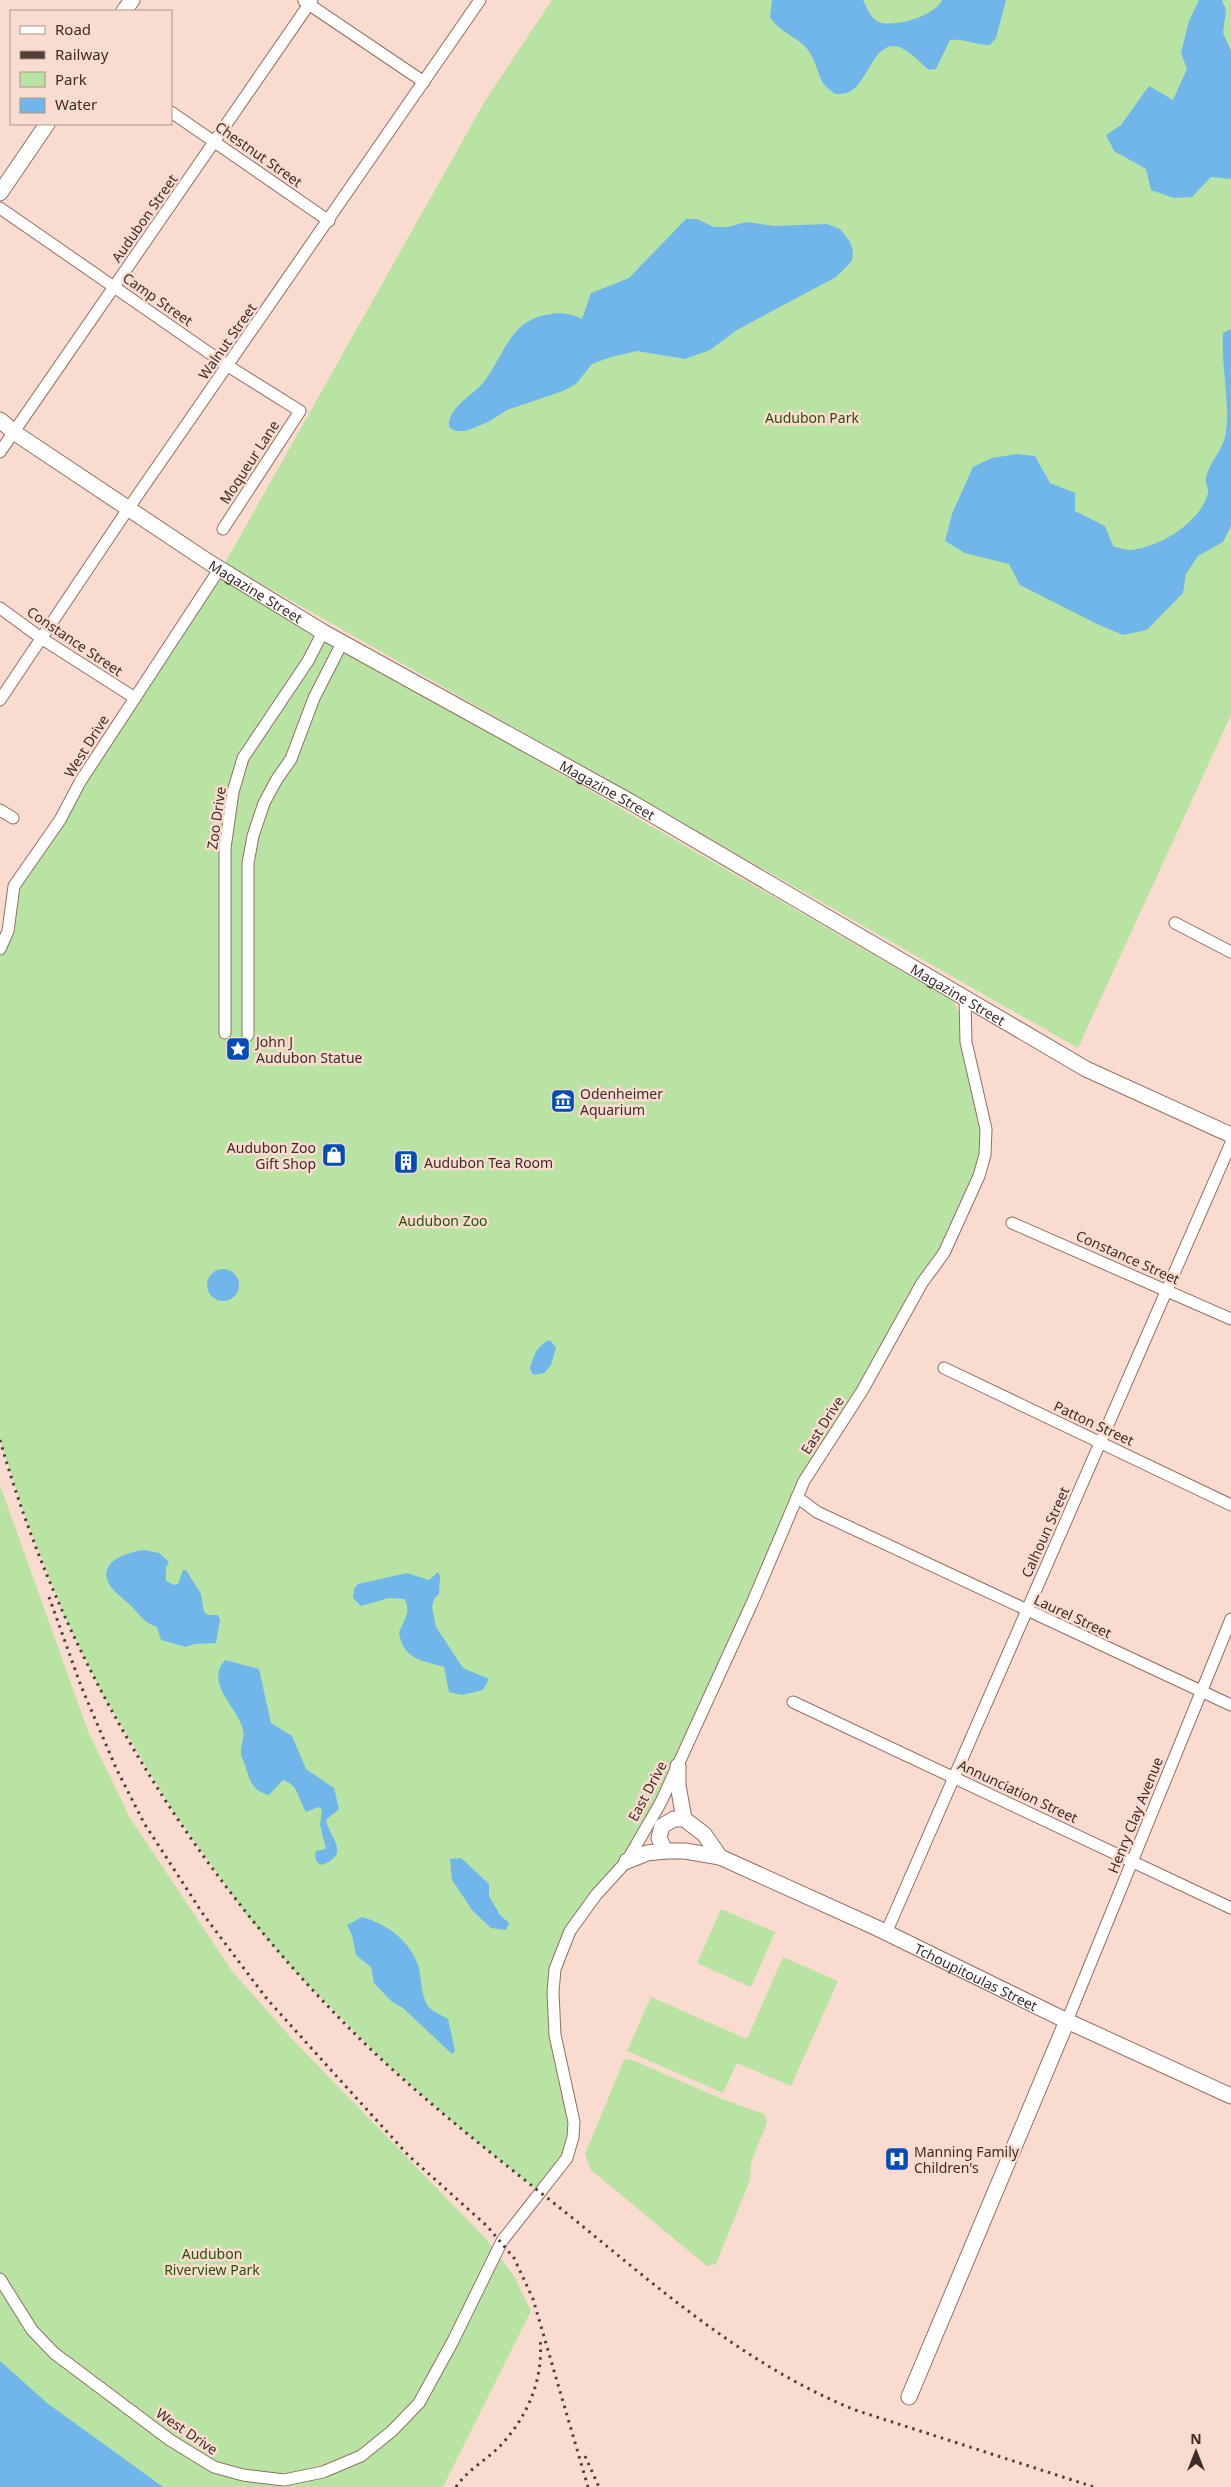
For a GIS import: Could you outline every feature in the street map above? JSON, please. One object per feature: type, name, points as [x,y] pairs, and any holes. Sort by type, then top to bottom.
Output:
[{"type":"street","name":"Walnut Street","points":[[0,700],[128,509],[480,0]]},
{"type":"street","points":[[308,1],[424,82]]},
{"type":"street","name":"Audubon Street","points":[[0,452],[215,142],[308,1]]},
{"type":"street","name":"Chestnut Street","points":[[172,113],[329,220]]},
{"type":"street","points":[[0,193],[46,125]]},
{"type":"street","name":"Camp Street","points":[[0,208],[228,366],[300,411]]},
{"type":"street","name":"Moqueur Lane","points":[[223,529],[300,411]]},
{"type":"street","name":"Magazine Street","points":[[0,420],[15,433],[128,509],[323,632],[630,801],[1086,1069],[1231,1135]]},
{"type":"street","name":"West Drive","points":[[0,949],[8,931],[14,886],[60,820],[80,782],[220,568]]},
{"type":"street","name":"Constance Street","points":[[0,608],[41,638],[134,698]]},
{"type":"street","name":"Zoo Drive","points":[[225,1033],[225,848],[233,792],[244,758],[308,661],[323,632]]},
{"type":"street","points":[[248,1035],[248,863],[253,836],[264,804],[291,759],[314,698],[342,643]]},
{"type":"street","points":[[0,810],[13,818]]},
{"type":"street","points":[[1175,923],[1231,952]]},
{"type":"street","name":"East Drive","points":[[540,2192],[567,2158],[573,2137],[572,2104],[555,2035],[553,1992],[555,1969],[570,1931],[596,1895],[627,1861],[661,1802],[753,1601],[804,1481],[840,1422],[867,1383],[922,1283],[944,1253],[979,1176],[985,1155],[986,1129],[966,1042],[965,999]]},
{"type":"street","name":"Calhoun Street","points":[[886,1933],[1231,1144]]},
{"type":"street","name":"Constance Street","points":[[1012,1223],[1231,1319]]},
{"type":"street","name":"Patton Street","points":[[944,1368],[1231,1505]]},
{"type":"street","name":"Laurel Street","points":[[797,1497],[817,1512],[1231,1705]]},
{"type":"street","name":"Henry Clay Avenue","points":[[1067,2021],[1231,1619]]},
{"type":"street","name":"Annunciation Street","points":[[793,1702],[1231,1908]]},
{"type":"street","points":[[678,1766],[678,1785],[684,1819]]},
{"type":"street","points":[[665,1851],[659,1838],[662,1826],[674,1819],[684,1819],[704,1834],[720,1857]]},
{"type":"street","name":"Tchoupitoulas Street","points":[[627,1861],[647,1853],[665,1851],[685,1851],[720,1857],[886,1933],[1067,2021],[1231,2096]]},
{"type":"street","points":[[909,2397],[1067,2021]]},
{"type":"street","name":"West Drive","points":[[0,2279],[32,2330],[54,2353],[170,2440],[214,2467],[243,2475],[284,2480],[322,2472],[361,2456],[392,2431],[419,2402],[453,2341],[502,2242],[540,2192]]},
{"type":"green space","name":"Audubon Park","points":[[552,0],[1231,0],[1231,715],[1078,1048],[225,563],[485,101]]},
{"type":"green space","name":"Audubon Zoo","points":[[221,577],[953,1001],[965,1023],[986,1129],[965,1210],[797,1497],[649,1821],[561,1951],[553,1992],[574,2122],[567,2158],[540,2192],[465,2132],[391,2068],[294,1970],[248,1917],[170,1806],[102,1693],[65,1617],[24,1513],[0,1440],[0,949],[14,886]]},
{"type":"green space","name":"Audubon Riverview Park","points":[[0,1485],[88,1731],[130,1818],[232,1971],[294,2041],[488,2241],[514,2276],[531,2311],[443,2487],[56,2487],[0,2436]]},
{"type":"green space","points":[[721,1909],[775,1932],[751,1987],[697,1963]]},
{"type":"green space","points":[[783,1957],[838,1981],[791,2086],[737,2063],[723,2093],[627,2051],[651,1997],[747,2039]]},
{"type":"green space","points":[[630,2059],[722,2099],[764,2114],[767,2122],[751,2163],[750,2180],[716,2264],[707,2266],[591,2170],[585,2154],[624,2060]]},
{"type":"water","points":[[772,0],[863,0],[873,18],[879,22],[894,23],[923,16],[938,6],[942,0],[1006,0],[996,38],[990,45],[950,40],[936,69],[929,70],[905,50],[896,46],[888,47],[881,51],[861,81],[851,91],[835,94],[823,83],[813,58],[804,45],[779,27],[770,17]]},
{"type":"water","points":[[1199,0],[1222,0],[1226,10],[1223,33],[1231,51],[1231,179],[1211,177],[1192,197],[1174,198],[1151,190],[1146,169],[1114,151],[1106,135],[1121,125],[1149,86],[1173,100],[1187,69],[1181,53],[1189,21]]},
{"type":"water","points":[[686,219],[697,219],[714,227],[728,227],[746,222],[775,226],[827,224],[840,229],[849,240],[853,251],[852,261],[836,277],[737,330],[710,350],[685,359],[637,351],[611,357],[592,364],[576,384],[563,391],[507,410],[488,422],[466,431],[455,431],[449,427],[449,420],[456,408],[483,383],[508,342],[523,325],[545,315],[568,314],[582,319],[591,293],[629,278]]},
{"type":"water","points":[[1231,329],[1231,526],[1223,542],[1198,556],[1186,574],[1183,593],[1147,630],[1123,635],[1097,624],[1020,585],[1009,564],[965,553],[945,541],[952,514],[973,467],[992,458],[1017,454],[1035,456],[1050,483],[1075,493],[1075,511],[1105,526],[1113,546],[1129,550],[1142,548],[1166,539],[1177,532],[1197,514],[1204,504],[1208,493],[1206,480],[1208,472],[1225,439],[1227,408],[1223,333]]},
{"type":"water","points":[[223,1269],[235,1273],[239,1285],[235,1297],[223,1301],[211,1297],[207,1285],[211,1273]]},
{"type":"water","points":[[550,1340],[556,1348],[551,1365],[544,1373],[533,1375],[530,1368],[534,1355],[542,1344]]},
{"type":"water","points":[[144,1550],[159,1553],[169,1562],[166,1567],[166,1581],[174,1585],[178,1584],[183,1570],[186,1570],[201,1594],[204,1612],[208,1615],[218,1615],[220,1620],[216,1643],[194,1644],[186,1647],[161,1640],[157,1627],[144,1620],[112,1588],[106,1574],[111,1563],[124,1555]]},
{"type":"water","points":[[438,1572],[440,1576],[439,1594],[434,1599],[432,1607],[436,1627],[463,1668],[489,1679],[483,1690],[462,1695],[449,1692],[444,1667],[409,1654],[401,1641],[399,1632],[407,1611],[404,1599],[389,1598],[361,1606],[353,1598],[354,1589],[358,1584],[407,1573],[429,1580]]},
{"type":"water","points":[[225,1660],[259,1669],[271,1723],[292,1736],[306,1769],[334,1788],[339,1809],[326,1820],[337,1846],[337,1851],[330,1861],[321,1865],[315,1857],[316,1851],[326,1849],[320,1825],[322,1809],[318,1807],[306,1812],[295,1789],[283,1780],[269,1795],[259,1791],[251,1782],[241,1755],[243,1730],[240,1721],[220,1687],[218,1678]]},
{"type":"water","points":[[461,1858],[489,1884],[489,1896],[500,1915],[509,1923],[506,1930],[491,1928],[473,1911],[452,1880],[450,1859]]},
{"type":"water","points":[[362,1917],[380,1924],[396,1934],[409,1948],[418,1965],[425,2001],[435,2012],[448,2019],[455,2051],[452,2054],[403,2008],[391,2001],[374,1983],[371,1967],[356,1955],[352,1935],[347,1925]]},
{"type":"water","points":[[0,2361],[47,2403],[163,2487],[0,2487]]},
{"type":"railway","points":[[0,1440],[27,1523],[59,1604],[97,1683],[140,1760],[188,1834],[240,1904],[296,1972],[382,2060],[435,2107],[674,2300],[708,2326],[779,2372],[855,2410],[1094,2487]]},
{"type":"railway","points":[[49,1597],[81,1686],[116,1768],[144,1823],[203,1914],[267,1999],[340,2080],[409,2156],[487,2226],[514,2258],[533,2299],[588,2487]]},
{"type":"railway","points":[[456,2487],[466,2475],[501,2445],[519,2422],[537,2382],[541,2353],[540,2338]]},
{"type":"railway","points":[[585,2456],[599,2487]]},
{"type":"place","name":"John J Audubon Statue","points":[[238,1049]]},
{"type":"place","name":"Odenheimer Aquarium","points":[[563,1101]]},
{"type":"place","name":"Audubon Zoo Gift Shop","points":[[334,1155]]},
{"type":"place","name":"Audubon Tea Room","points":[[406,1162]]},
{"type":"place","name":"Manning Family Children's","points":[[897,2159]]}]
